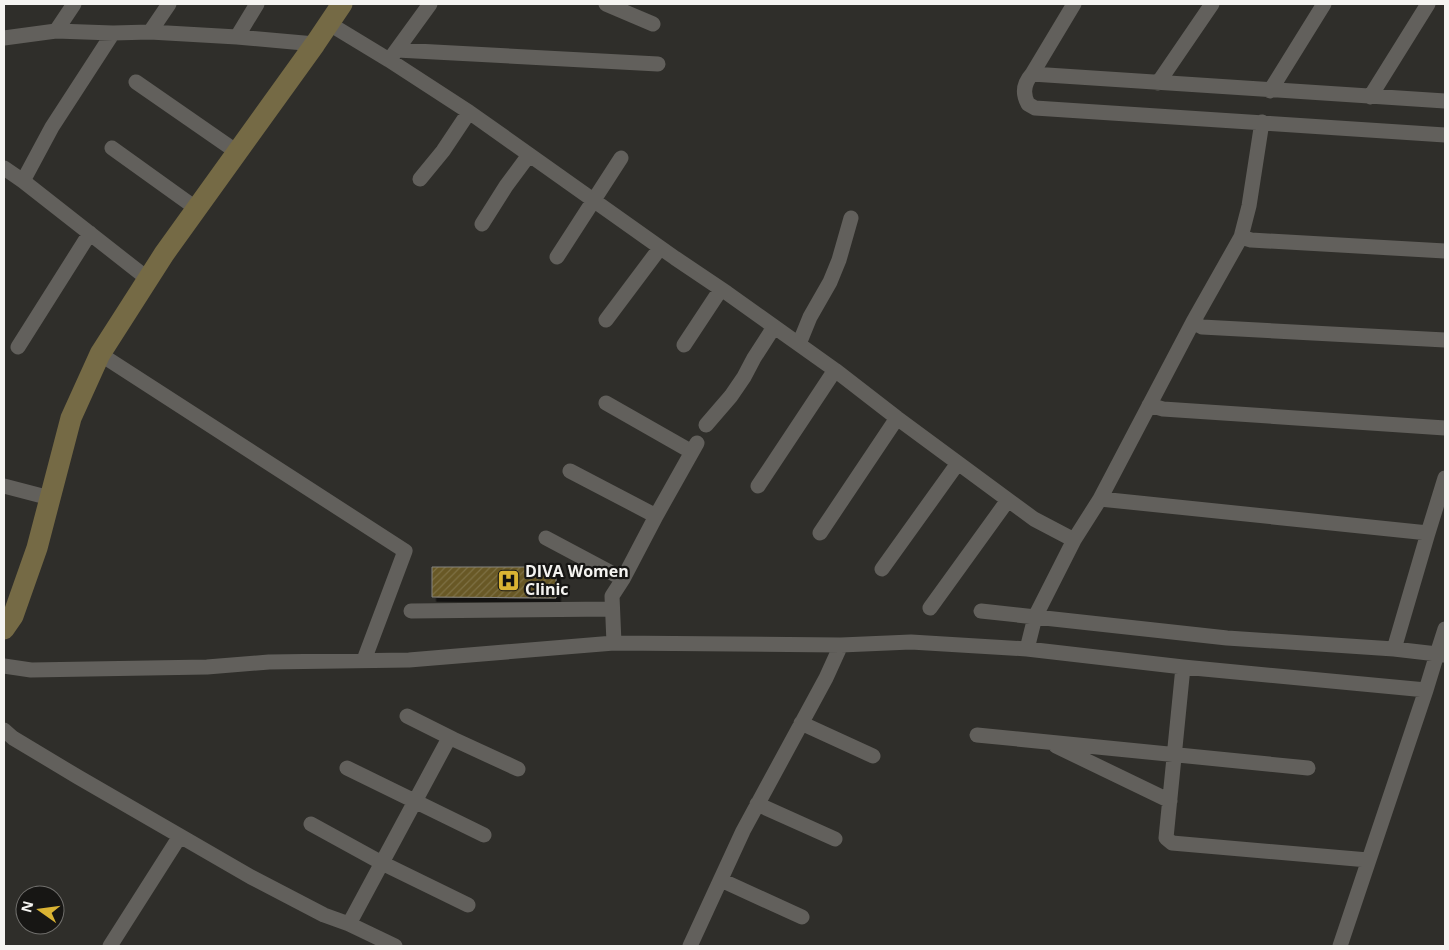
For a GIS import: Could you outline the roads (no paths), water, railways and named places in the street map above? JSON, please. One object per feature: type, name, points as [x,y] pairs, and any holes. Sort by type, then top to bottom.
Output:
[{"type":"street","points":[[56,31],[74,4]]},
{"type":"street","points":[[150,32],[168,4]]},
{"type":"street","points":[[237,37],[257,4]]},
{"type":"street","points":[[4,629],[13,616],[37,548],[71,418],[100,354],[196,209],[342,4]]},
{"type":"street","points":[[393,55],[430,4]]},
{"type":"street","points":[[606,4],[653,24]]},
{"type":"street","points":[[1074,4],[1027,80],[1024,91],[1028,104],[1035,108],[1445,135]]},
{"type":"street","points":[[1158,83],[1212,4]]},
{"type":"street","points":[[1270,91],[1324,4]]},
{"type":"street","points":[[1370,97],[1428,4]]},
{"type":"street","points":[[328,23],[393,55],[593,201],[800,344],[1034,519],[1074,540]]},
{"type":"street","points":[[4,38],[56,31],[150,32],[315,44]]},
{"type":"street","points":[[23,181],[52,127],[113,33]]},
{"type":"street","points":[[393,55],[658,64]]},
{"type":"street","points":[[1032,74],[1445,101]]},
{"type":"street","points":[[136,82],[237,152]]},
{"type":"street","points":[[420,179],[443,151],[469,112]]},
{"type":"street","points":[[1027,649],[1035,617],[1074,540],[1100,499],[1193,322],[1241,237],[1249,206],[1262,122]]},
{"type":"street","points":[[112,148],[196,209]]},
{"type":"street","points":[[482,224],[506,186],[529,155]]},
{"type":"street","points":[[557,257],[621,158]]},
{"type":"street","points":[[4,168],[148,279]]},
{"type":"street","points":[[800,344],[810,317],[840,260],[850,218]]},
{"type":"street","points":[[18,347],[90,233]]},
{"type":"street","points":[[1241,237],[1251,240],[1445,252]]},
{"type":"street","points":[[606,320],[660,248]]},
{"type":"street","points":[[684,345],[721,289]]},
{"type":"street","points":[[1193,322],[1202,327],[1445,340]]},
{"type":"street","points":[[706,424],[731,396],[774,327]]},
{"type":"street","points":[[100,354],[405,551],[364,660]]},
{"type":"street","points":[[758,486],[835,370]]},
{"type":"street","points":[[606,403],[695,448],[612,596],[614,643]]},
{"type":"street","points":[[1150,405],[1163,409],[1445,428]]},
{"type":"street","points":[[820,533],[897,418]]},
{"type":"street","points":[[882,569],[958,463]]},
{"type":"street","points":[[570,471],[656,516]]},
{"type":"street","points":[[1394,649],[1445,478]]},
{"type":"street","points":[[4,486],[50,498]]},
{"type":"street","points":[[1100,499],[1428,533]]},
{"type":"street","points":[[930,608],[1008,500]]},
{"type":"street","points":[[546,538],[623,579]]},
{"type":"street","points":[[411,611],[612,609]]},
{"type":"street","points":[[981,611],[1227,638],[1441,654]]},
{"type":"street","points":[[1340,946],[1426,690],[1441,654],[1445,629]]},
{"type":"street","points":[[4,666],[31,670],[207,667],[269,662],[409,660],[614,643],[841,645],[911,642],[1027,649],[1183,667],[1426,690]]},
{"type":"street","points":[[690,946],[757,804],[826,678],[841,645]]},
{"type":"street","points":[[1183,667],[1166,838],[1172,843],[1368,860]]},
{"type":"street","points":[[407,716],[518,769]]},
{"type":"street","points":[[801,723],[873,756]]},
{"type":"street","points":[[4,730],[13,738],[78,777],[251,877],[324,915],[349,924],[395,946]]},
{"type":"street","points":[[977,735],[1308,768]]},
{"type":"street","points":[[349,924],[448,740],[453,738]]},
{"type":"street","points":[[1048,742],[1170,801]]},
{"type":"street","points":[[347,768],[416,800],[484,835]]},
{"type":"street","points":[[757,804],[835,839]]},
{"type":"street","points":[[311,824],[382,863],[468,905]]},
{"type":"street","points":[[110,946],[180,836]]},
{"type":"street","points":[[721,880],[802,917]]},
{"type":"place","name":"DIVA Women Clinic","points":[[509,580]]}]
